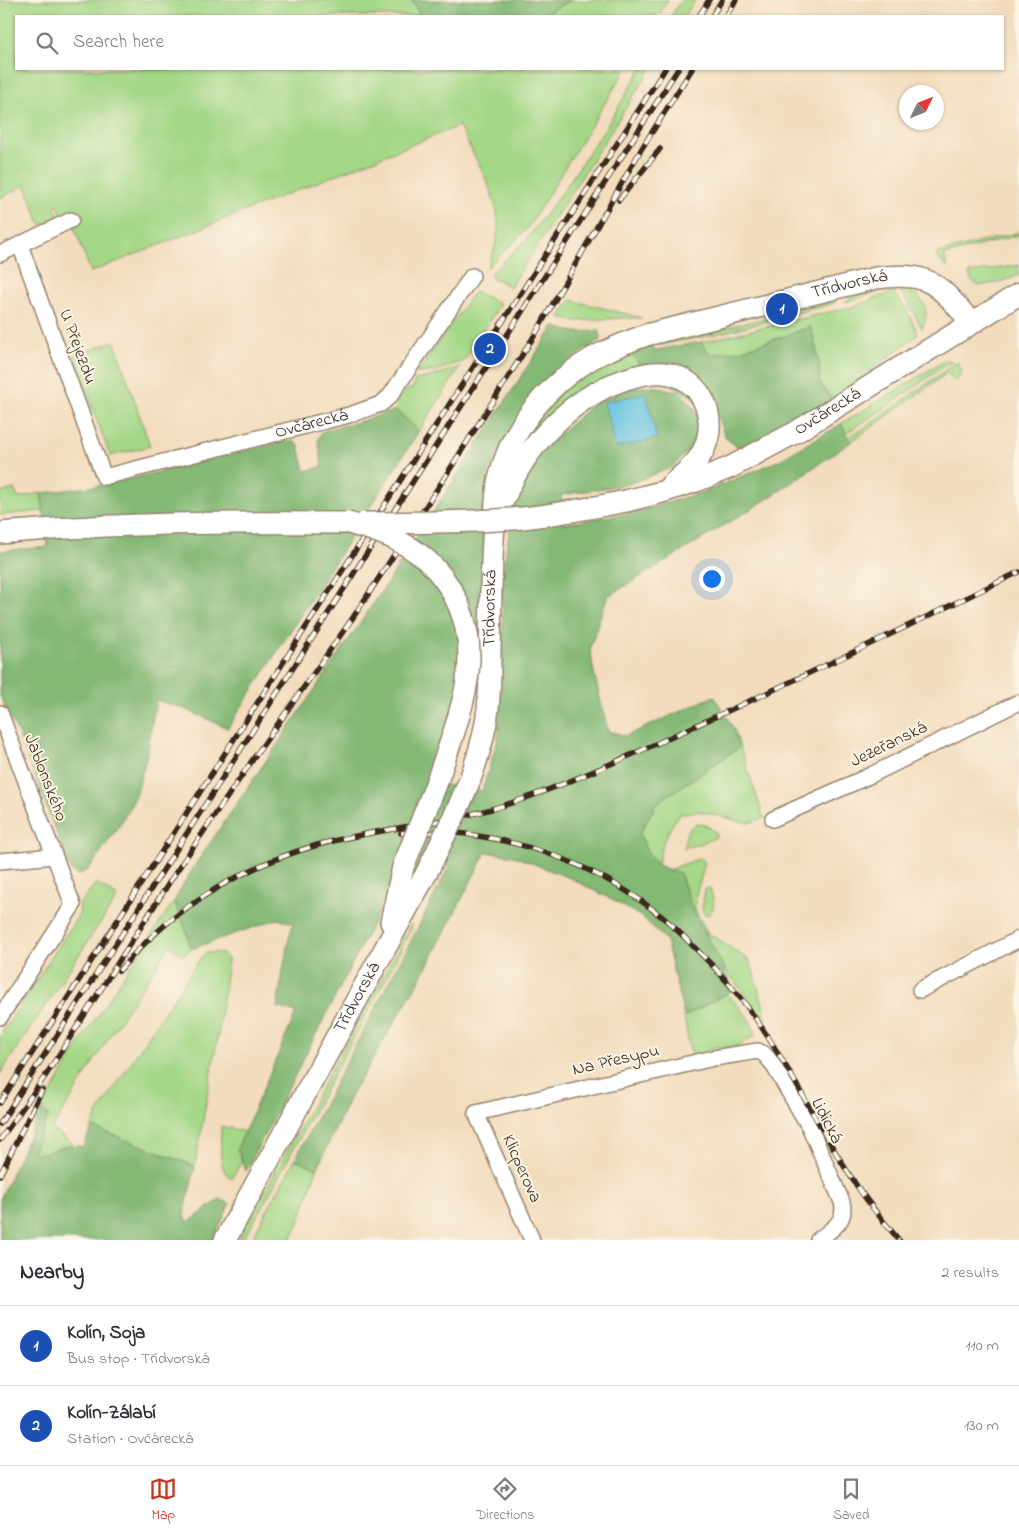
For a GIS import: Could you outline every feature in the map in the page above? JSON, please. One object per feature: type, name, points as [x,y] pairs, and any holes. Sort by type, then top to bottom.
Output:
[{"type":"main road","name":"Třídvorská","points":[[225,1240],[427,872],[469,782],[481,746],[488,707],[492,553],[499,477],[510,446],[527,419],[554,386],[592,358],[611,349],[646,335],[876,278],[908,276],[922,278],[934,284],[945,293],[972,323]]},
{"type":"main road","name":"Ovčárecká","points":[[348,523],[521,518],[563,513],[626,501],[699,480],[765,450],[1019,294]]},
{"type":"main road","points":[[494,526],[504,496],[516,473],[542,437],[584,400],[606,387],[644,374],[663,373],[680,377],[692,384],[701,395],[707,408],[710,423],[708,439],[701,454],[691,467],[662,492]]},
{"type":"main road","points":[[0,532],[100,525],[191,522],[348,523],[376,531],[402,543],[424,558],[440,574],[452,590],[459,605],[468,642],[467,677],[459,716],[435,787],[404,867],[385,948]]},
{"type":"street","points":[[0,254],[71,220]]},
{"type":"street","name":"U Přejezdu","points":[[20,245],[99,461]]},
{"type":"street","name":"Ovčárecká","points":[[99,461],[104,476],[349,415],[381,404],[390,396],[472,276]]},
{"type":"street","name":"Jezeřanská","points":[[773,818],[871,775],[1019,702]]},
{"type":"street","name":"Jablonského","points":[[0,714],[74,905],[0,1017]]},
{"type":"street","points":[[0,862],[54,856]]},
{"type":"street","points":[[920,990],[1019,939]]},
{"type":"street","name":"Na Přesypu","points":[[476,1113],[714,1058],[752,1051],[764,1054]]},
{"type":"street","name":"Lidická","points":[[764,1054],[772,1063],[810,1128],[842,1202],[844,1211],[842,1219],[818,1240]]},
{"type":"street","name":"Klicperova","points":[[476,1113],[532,1240]]},
{"type":"green space","points":[[0,0],[412,0],[420,15],[15,15],[15,70],[625,70],[527,229],[487,268],[497,237],[497,215],[490,188],[459,126],[91,272],[69,214],[62,216],[58,205],[54,206],[59,218],[43,225],[40,223],[25,185],[0,198]]},
{"type":"green space","points":[[412,0],[572,0],[542,15],[420,15]]},
{"type":"green space","points":[[572,0],[668,0],[659,15],[542,15]]},
{"type":"green space","points":[[681,0],[695,0],[686,15],[672,15]]},
{"type":"green space","points":[[640,70],[650,70],[510,288],[497,279],[494,280],[490,274],[526,240],[562,193],[611,119]]},
{"type":"green space","points":[[1019,232],[1019,235],[945,255],[947,268],[935,254]]},
{"type":"green space","points":[[1019,265],[1019,275],[1004,281],[978,286],[971,280],[969,273]]},
{"type":"green space","points":[[885,286],[890,288],[846,302],[851,296]]},
{"type":"green space","points":[[898,286],[918,296],[925,306],[926,313],[922,328]]},
{"type":"green space","points":[[475,291],[500,304],[464,361],[432,372],[417,373]]},
{"type":"green space","points":[[892,292],[904,306],[918,334],[861,379],[832,399],[819,382],[819,362],[811,327],[739,351],[710,354],[701,342],[855,306]]},
{"type":"green space","points":[[571,300],[642,318],[575,321],[560,317]]},
{"type":"green space","points":[[834,300],[835,303],[784,317],[783,313]]},
{"type":"green space","points":[[771,317],[772,320],[713,335],[659,345],[657,343]]},
{"type":"green space","points":[[554,326],[576,332],[599,330],[601,339],[561,366],[508,432],[489,471],[484,502],[481,627],[428,782],[482,791],[498,739],[503,661],[502,580],[517,493],[534,461],[549,443],[593,404],[629,388],[650,386],[681,393],[694,407],[699,422],[696,441],[673,467],[629,484],[561,495],[564,524],[640,511],[710,490],[780,460],[841,424],[851,442],[772,496],[607,597],[590,648],[608,731],[626,736],[714,696],[734,729],[740,747],[657,803],[640,833],[646,850],[657,864],[680,873],[692,908],[723,966],[733,990],[684,1017],[666,940],[642,917],[572,879],[514,856],[486,852],[421,978],[350,1097],[317,1169],[295,1159],[449,866],[401,856],[377,915],[246,1171],[237,1149],[296,1013],[277,1007],[293,923],[277,919],[191,949],[187,932],[174,901],[195,865],[382,591]]},
{"type":"green space","points":[[811,327],[819,362],[819,382],[832,399],[743,448],[731,442],[724,435],[717,413],[640,365],[630,352],[650,345],[656,350],[701,342],[710,354],[739,351]]},
{"type":"green space","points":[[114,341],[150,446],[110,456],[74,356]]},
{"type":"green space","points":[[630,352],[640,365],[519,452],[522,439],[563,389],[604,361]]},
{"type":"green space","points":[[946,360],[952,361],[846,433],[841,424]]},
{"type":"green space","points":[[957,362],[962,370],[959,378],[955,381],[947,373],[851,442],[848,437],[864,428]]},
{"type":"green space","points":[[460,367],[419,431],[396,410],[399,393],[413,388],[415,380]]},
{"type":"green space","points":[[396,410],[419,431],[228,728],[182,708],[156,700],[148,750],[136,796],[121,823],[89,869],[78,875],[71,871],[23,744],[0,696],[0,551],[48,547],[41,493],[105,485],[286,441],[295,442],[299,446],[305,471],[322,467],[318,439],[322,432]]},
{"type":"green space","points":[[14,489],[18,498],[41,493],[43,511],[0,515],[0,493]]},
{"type":"green space","points":[[740,747],[764,818],[748,823],[698,811],[680,814],[665,838],[658,864],[647,855],[640,833],[657,803]]},
{"type":"green space","points":[[697,824],[705,825],[716,832],[716,837],[684,848],[688,831]]},
{"type":"green space","points":[[701,858],[705,863],[695,899],[695,909],[707,932],[750,961],[767,1018],[763,1019],[723,966],[692,908],[680,874],[668,870]]},
{"type":"green space","points":[[96,883],[116,896],[116,899],[0,1074],[0,1036],[79,915],[80,903]]},
{"type":"green space","points":[[710,888],[713,908],[710,914],[705,915],[702,910],[705,889]]},
{"type":"green space","points":[[174,901],[187,932],[191,949],[183,955],[170,946],[109,1037],[52,1129],[73,1144],[42,1154],[32,1153],[49,1115],[41,1111],[80,1042]]},
{"type":"green space","points":[[411,924],[412,927],[392,967],[261,1209],[243,1240],[238,1240]]},
{"type":"green space","points":[[205,953],[221,953],[228,960],[218,1035],[195,1166],[92,1127],[97,1114]]},
{"type":"green space","points":[[727,993],[748,1018],[756,1035],[734,1047],[714,1048],[692,1059],[684,1017]]},
{"type":"green space","points":[[41,1111],[49,1115],[33,1153],[70,1146],[83,1147],[92,1127],[195,1166],[184,1216],[189,1222],[220,1199],[230,1204],[213,1240],[0,1240],[0,1199]]},
{"type":"green space","points":[[221,1126],[245,1132],[238,1149],[242,1161],[232,1178],[227,1175],[222,1163]]},
{"type":"green space","points":[[295,1159],[317,1169],[298,1225],[290,1240],[251,1240]]},
{"type":"water","points":[[646,393],[657,438],[616,448],[604,402]]},
{"type":"railway","points":[[700,15],[709,0]]},
{"type":"railway","points":[[713,15],[722,0]]},
{"type":"railway","points":[[727,15],[736,0]]},
{"type":"railway","points":[[0,1103],[664,70]]},
{"type":"railway","points":[[0,1124],[677,70]]},
{"type":"railway","points":[[0,1140],[46,1075],[176,872],[352,619],[445,477],[536,333],[642,148],[691,70]]},
{"type":"railway","points":[[619,200],[660,149]]},
{"type":"railway","points":[[119,971],[139,949],[183,910],[232,879],[258,867],[286,855],[334,841],[456,818],[493,809],[563,784],[626,758],[786,684],[1019,572]]},
{"type":"railway","points":[[401,833],[472,835],[548,853],[618,886],[666,920],[733,988],[749,1009],[776,1049],[853,1180],[869,1204],[899,1240]]},
{"type":"railway","points":[[0,1175],[42,1090]]},
{"type":"place","name":"Kolín, Soja","points":[[782,309]]},
{"type":"place","name":"Kolín-Zálabí","points":[[490,349]]}]
